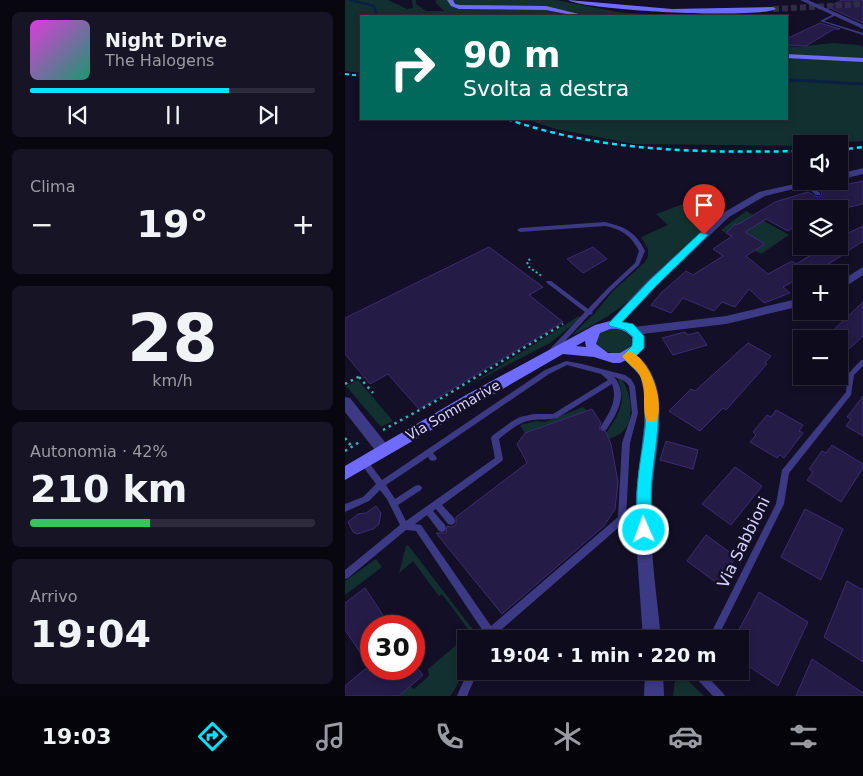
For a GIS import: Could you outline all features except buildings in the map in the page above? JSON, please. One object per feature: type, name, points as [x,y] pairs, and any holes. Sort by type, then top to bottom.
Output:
[{"type":"main road","points":[[450,0],[453,5],[459,7],[546,8],[579,15]]},
{"type":"main road","points":[[571,0],[628,9],[665,12],[773,9]]},
{"type":"main road","points":[[788,56],[863,60]]},
{"type":"main road","points":[[562,349],[597,353],[612,359],[628,356],[638,348],[638,336],[629,327],[614,324],[599,328],[594,332],[590,343],[597,353]]},
{"type":"main road","name":"Via Sommarive","points":[[345,474],[546,356],[594,332]]},
{"type":"street","points":[[803,0],[863,27]]},
{"type":"street","points":[[848,175],[863,171]]},
{"type":"street","points":[[614,324],[652,283],[726,215],[762,194],[793,187]]},
{"type":"street","points":[[848,281],[863,270]]},
{"type":"street","points":[[634,331],[726,320],[793,304]]},
{"type":"street","points":[[628,356],[641,367],[648,378],[651,397],[651,419],[643,511],[651,630]]},
{"type":"street","points":[[345,402],[383,450]]},
{"type":"street","points":[[654,680],[654,696]]},
{"type":"lane","points":[[835,15],[821,21],[863,34]]},
{"type":"lane","points":[[813,190],[818,194]]},
{"type":"lane","points":[[520,230],[605,224],[619,226],[637,239],[642,251],[637,264],[610,289],[590,313],[546,356]]},
{"type":"lane","points":[[549,282],[590,313]]},
{"type":"lane","name":"Via Sabbioni","points":[[716,630],[780,504],[785,472],[849,392],[851,374],[863,362]]},
{"type":"lane","points":[[345,508],[366,499],[380,485],[430,455],[547,372],[566,363],[603,371],[623,377],[629,381],[632,386],[635,414],[626,444],[622,519],[496,630]]},
{"type":"lane","points":[[603,371],[613,380],[619,396],[617,408],[604,428]]},
{"type":"lane","points":[[345,575],[405,526],[499,459],[495,438],[517,421],[534,417],[545,418],[555,416],[613,380]]},
{"type":"lane","points":[[364,462],[394,504],[405,526]]},
{"type":"lane","points":[[394,504],[418,488]]},
{"type":"lane","points":[[437,504],[451,521]]},
{"type":"lane","points":[[428,511],[442,528]]},
{"type":"lane","points":[[405,526],[419,528],[485,630]]},
{"type":"lane","points":[[463,696],[469,680]]},
{"type":"lane","points":[[704,680],[720,696]]},
{"type":"path","points":[[530,259],[527,262],[529,267],[549,282]]},
{"type":"path","points":[[380,430],[445,396],[568,321]]},
{"type":"path","points":[[345,384],[360,376],[373,393]]},
{"type":"path","points":[[345,438],[352,447]]},
{"type":"path","points":[[345,451],[361,442]]},
{"type":"green space","points":[[345,0],[388,0],[407,9],[413,8],[412,0],[416,0],[416,4],[426,11],[444,11],[436,3],[436,0],[556,0],[623,13],[682,15],[360,15],[360,73],[345,71]]},
{"type":"green space","points":[[832,43],[863,47],[863,141],[848,142],[848,135],[793,135],[793,146],[634,144],[556,129],[528,120],[788,120],[788,46]]},
{"type":"green space","points":[[702,197],[726,211],[699,234],[635,296],[609,315],[571,336],[594,314],[613,291],[644,263],[648,257],[648,249],[641,237],[668,225],[656,214]]},
{"type":"green space","points":[[746,211],[789,235],[761,254],[721,230]]},
{"type":"green space","points":[[579,316],[581,318],[550,343],[471,384]]},
{"type":"green space","points":[[618,328],[624,330],[631,337],[632,344],[629,348],[624,352],[612,353],[600,348],[596,343],[598,334],[607,329]]},
{"type":"green space","points":[[620,378],[627,389],[631,404],[630,420],[622,432],[609,439],[606,433],[615,420],[622,402],[621,388],[618,380]]},
{"type":"green space","points":[[358,380],[393,421],[381,427],[346,386]]},
{"type":"green space","points":[[583,407],[587,411],[525,433],[520,425],[536,421],[545,422]]},
{"type":"green space","points":[[408,545],[473,630],[469,630],[442,594],[439,596],[413,561],[399,573],[406,546]]},
{"type":"green space","points":[[376,559],[382,567],[345,595],[345,581]]},
{"type":"green space","points":[[457,645],[457,680],[459,680],[450,696],[399,696],[410,686],[414,689],[425,680],[429,676],[428,669]]},
{"type":"green space","points":[[675,680],[687,680],[704,696],[673,696]]},
{"type":"waterway","points":[[350,0],[374,6],[377,15]]},
{"type":"waterway","points":[[788,82],[792,80],[863,84]]},
{"type":"tunnel","points":[[773,9],[863,4]]},
{"type":"railway","points":[[345,74],[360,76]]},
{"type":"railway","points":[[510,120],[543,130],[615,144],[689,150],[793,151]]},
{"type":"railway","points":[[848,149],[863,147]]},
{"type":"slow traffic","points":[[629,356],[641,367],[648,378],[651,397],[651,419]]},
{"type":"route","points":[[644,530],[644,482],[651,419],[651,397],[648,378],[641,367],[628,356],[638,348],[638,336],[629,327],[614,324],[652,283],[704,235]]}]
